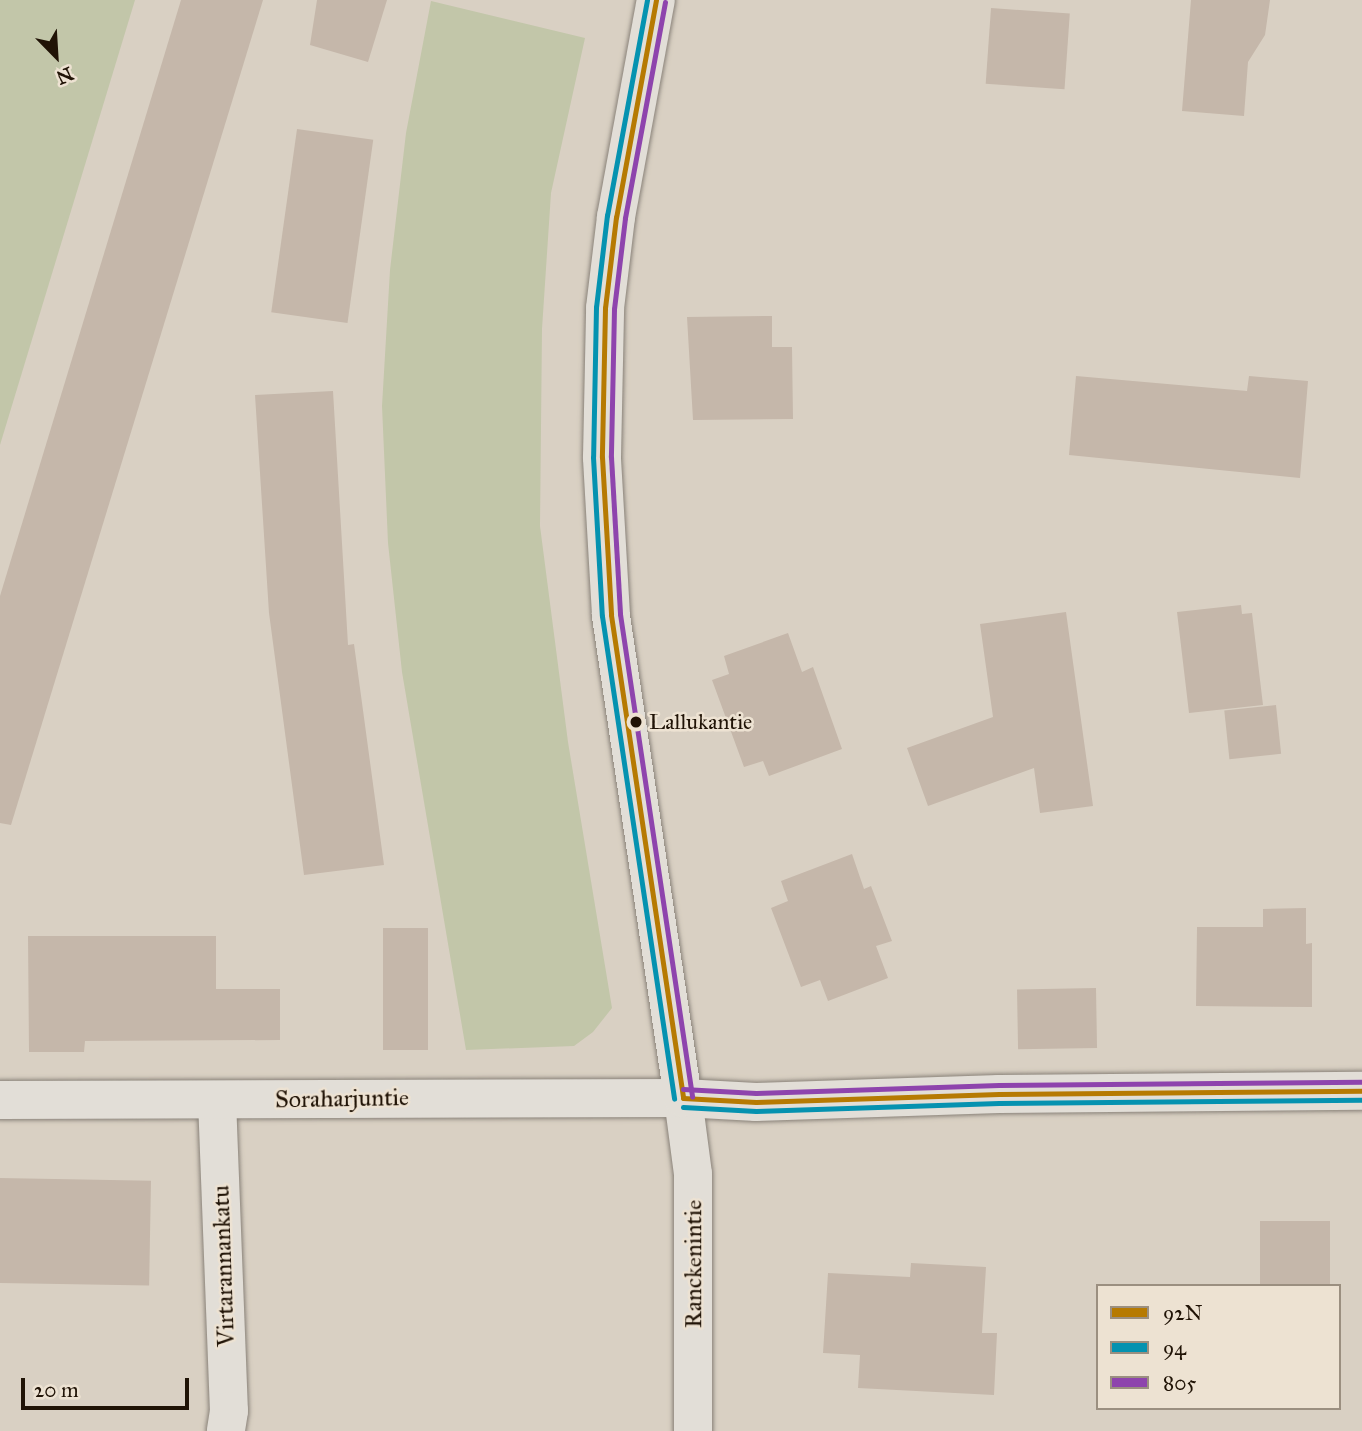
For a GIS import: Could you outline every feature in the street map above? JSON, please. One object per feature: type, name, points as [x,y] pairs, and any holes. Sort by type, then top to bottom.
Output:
[{"type":"street","points":[[656,0],[614,230],[605,308],[602,457],[611,615],[683,1098]]},
{"type":"street","name":"Soraharjuntie","points":[[0,1100],[683,1098],[756,1102],[999,1094],[1362,1091]]},
{"type":"street","name":"Ranckenintie","points":[[683,1098],[693,1174],[694,1431]]},
{"type":"street","name":"Virtarannankatu","points":[[217,1100],[229,1411],[226,1431]]},
{"type":"green space","points":[[0,0],[135,0],[0,445]]},
{"type":"green space","points":[[431,1],[585,38],[551,193],[542,329],[540,526],[568,742],[612,1008],[593,1032],[574,1046],[466,1050],[402,672],[388,543],[382,406],[390,270],[406,133]]},
{"type":"building","points":[[181,0],[263,0],[11,825],[0,823],[0,596]]},
{"type":"building","points":[[317,0],[387,0],[368,62],[310,45]]},
{"type":"building","points":[[1191,0],[1270,0],[1265,35],[1248,62],[1244,116],[1182,111]]},
{"type":"building","points":[[991,8],[1070,14],[1065,89],[986,84]]},
{"type":"building","points":[[297,129],[373,140],[348,323],[271,312]]},
{"type":"building","points":[[772,316],[772,347],[792,347],[793,419],[693,420],[687,317]]},
{"type":"building","points":[[1076,376],[1247,391],[1249,376],[1308,381],[1300,478],[1069,455]]},
{"type":"building","points":[[333,391],[348,645],[354,644],[384,865],[304,875],[269,613],[255,395]]},
{"type":"building","points":[[1241,605],[1242,614],[1252,613],[1263,705],[1189,713],[1177,612]]},
{"type":"building","points":[[1066,612],[1093,806],[1040,813],[1034,768],[928,806],[907,748],[993,717],[980,624]]},
{"type":"building","points":[[788,633],[802,672],[813,667],[842,749],[769,776],[763,761],[744,767],[712,680],[729,674],[724,656]]},
{"type":"building","points":[[1276,705],[1281,754],[1229,759],[1224,710]]},
{"type":"building","points":[[852,854],[864,889],[871,886],[892,941],[876,946],[888,978],[828,1001],[820,980],[801,987],[771,908],[788,901],[781,881]]},
{"type":"building","points":[[1306,908],[1306,944],[1312,943],[1312,1007],[1196,1006],[1197,927],[1263,927],[1263,909]]},
{"type":"building","points":[[383,928],[428,928],[428,1050],[383,1050]]},
{"type":"building","points":[[28,936],[216,936],[216,989],[280,989],[280,1040],[85,1041],[84,1052],[29,1052]]},
{"type":"building","points":[[1096,988],[1097,1048],[1018,1049],[1017,989]]},
{"type":"building","points":[[0,1178],[151,1181],[149,1286],[0,1283]]},
{"type":"building","points":[[1260,1221],[1330,1221],[1330,1284],[1260,1284]]},
{"type":"building","points":[[911,1263],[986,1267],[982,1333],[997,1333],[994,1395],[858,1388],[860,1355],[823,1353],[828,1273],[910,1277]]},
{"type":"transit line","name":"94","points":[[647,0],[607,215],[596,307],[593,457],[602,616],[674,1099]]},
{"type":"transit line","name":"92N","points":[[656,0],[616,217],[605,308],[602,457],[611,615],[683,1098]]},
{"type":"transit line","name":"805","points":[[665,2],[625,218],[614,309],[611,457],[620,614],[692,1097]]},
{"type":"transit line","name":"805","points":[[683,1089],[756,1093],[999,1085],[1362,1082]]},
{"type":"transit line","name":"92N","points":[[683,1098],[756,1102],[999,1094],[1362,1091]]},
{"type":"transit line","name":"94","points":[[683,1107],[756,1111],[999,1103],[1362,1100]]},
{"type":"place","name":"Lallukantie","points":[[636,722]]}]
